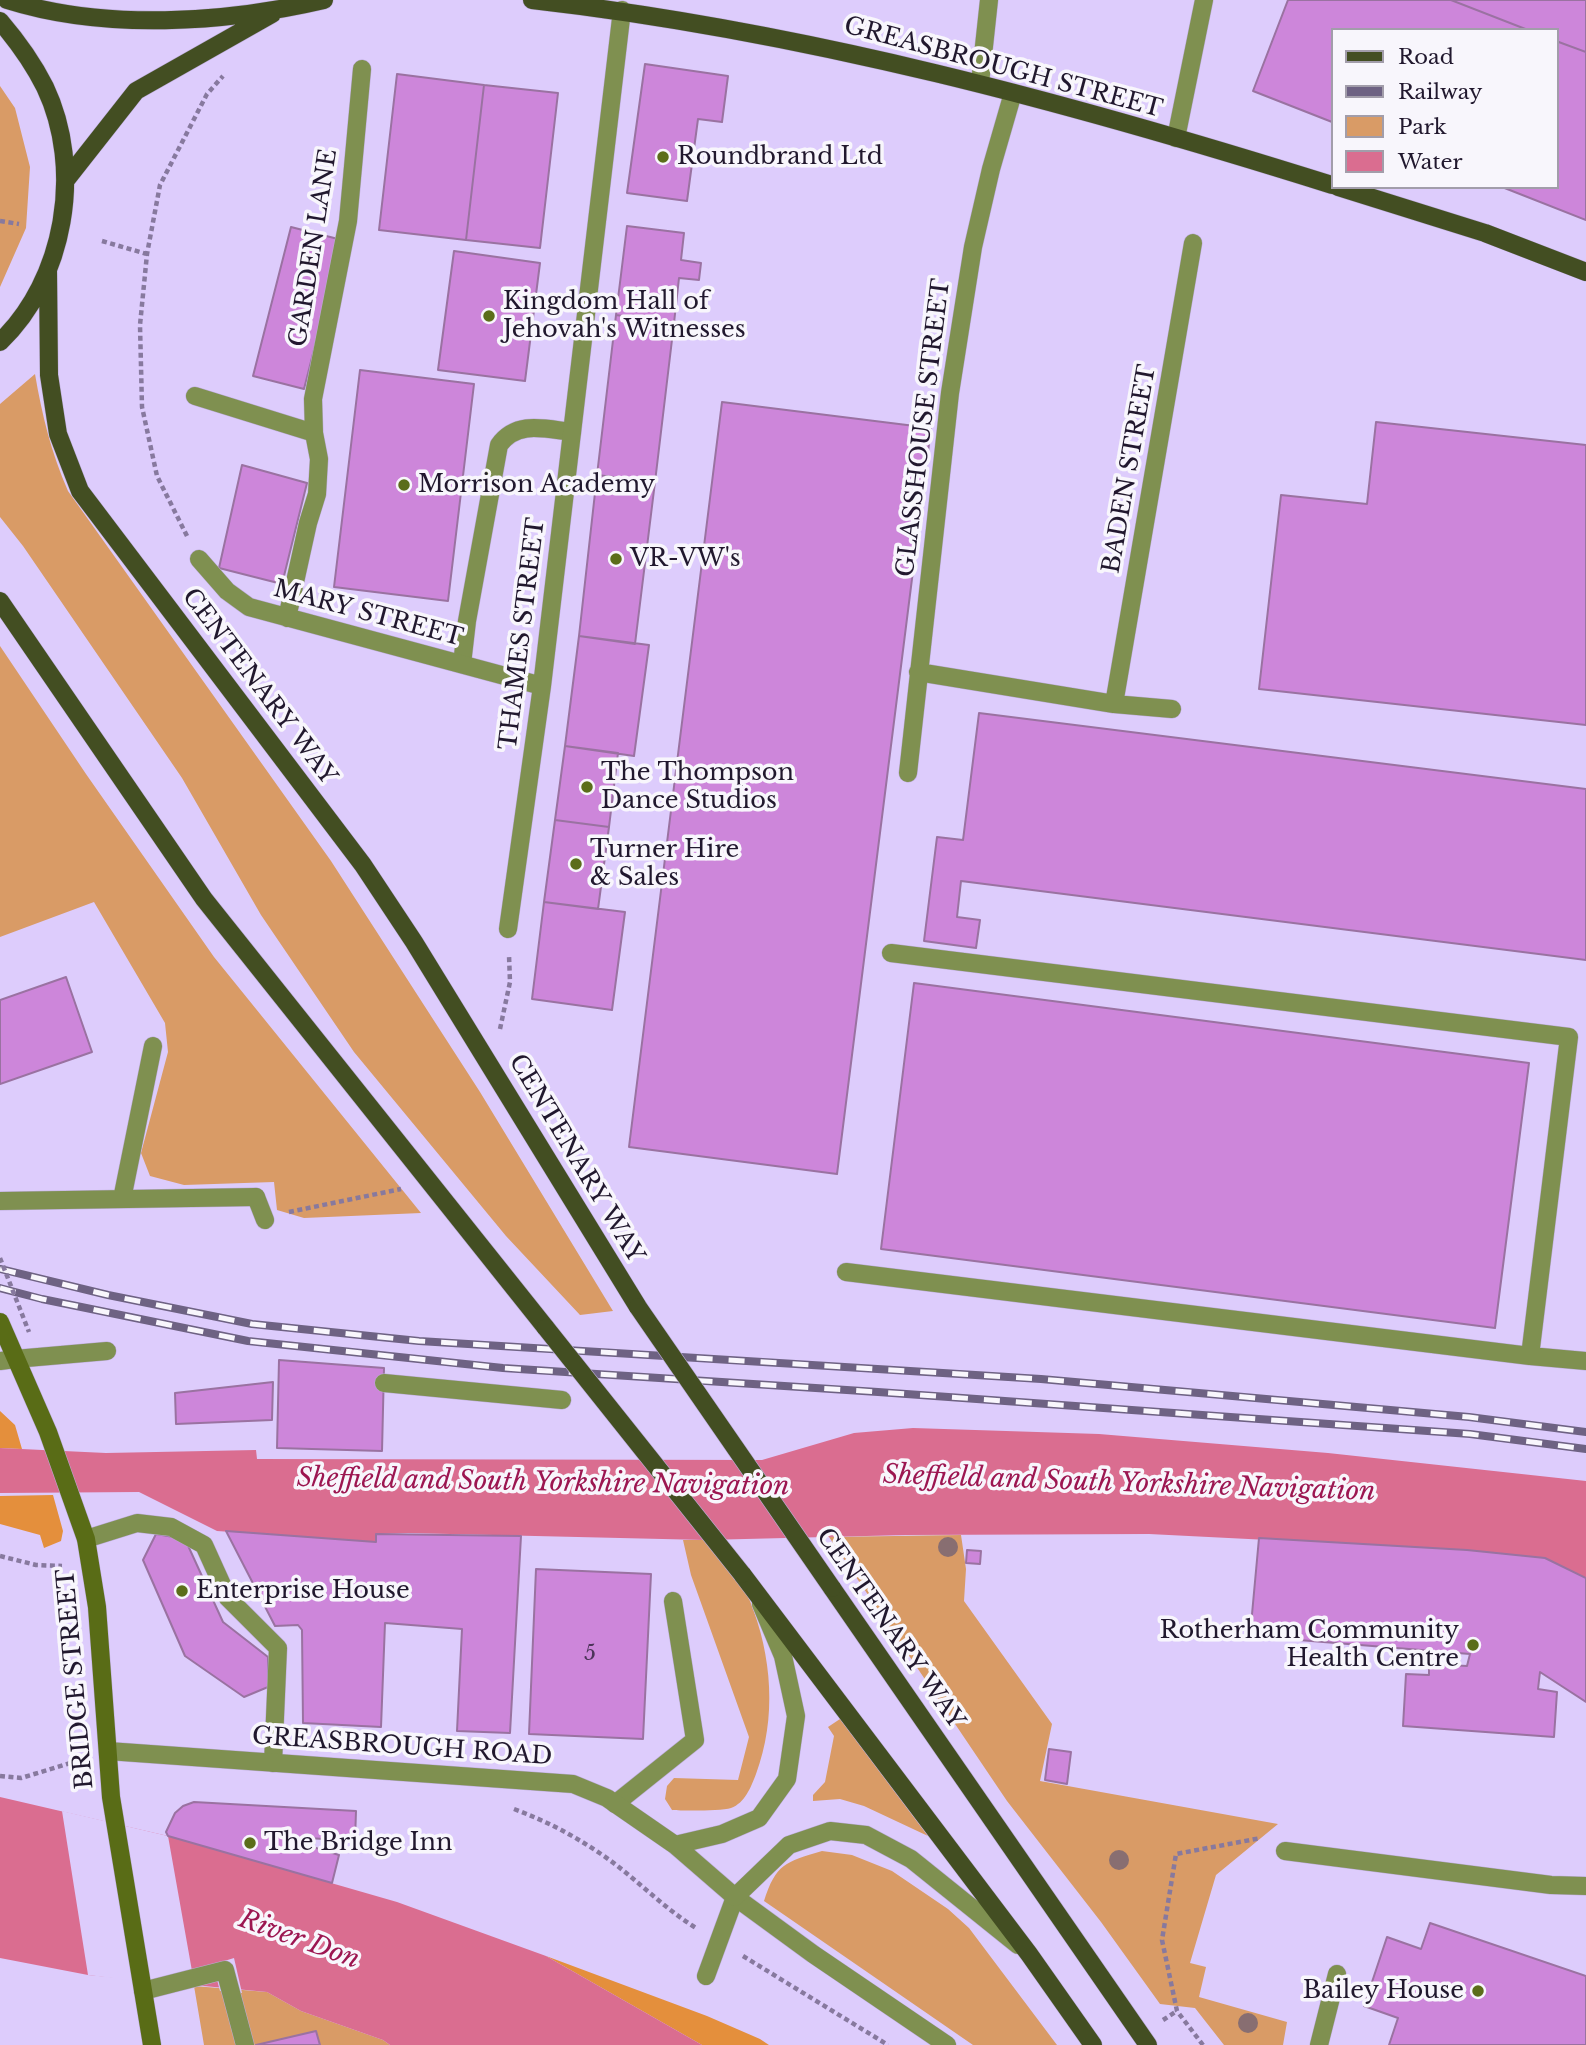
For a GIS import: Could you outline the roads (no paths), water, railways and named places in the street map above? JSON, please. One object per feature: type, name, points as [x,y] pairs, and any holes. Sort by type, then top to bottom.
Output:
[{"type":"main road","points":[[7,0],[40,10],[148,21],[278,11],[324,0]]},
{"type":"main road","name":"GREASBROUGH STREET","points":[[532,0],[622,10],[819,45],[980,83],[1176,138],[1330,185]]},
{"type":"main road","points":[[66,180],[136,91],[278,11]]},
{"type":"main road","points":[[0,21],[23,48],[46,89],[60,134],[66,180],[61,227],[48,271],[16,327],[0,342]]},
{"type":"main road","points":[[1344,189],[1485,233],[1586,272]]},
{"type":"main road","name":"CENTENARY WAY","points":[[48,271],[49,376],[58,434],[80,491],[363,865],[414,942],[638,1307],[1149,2045]]},
{"type":"main road","points":[[0,601],[204,899],[754,1588],[1029,1954],[1093,2045]]},
{"type":"street","points":[[980,83],[989,0]]},
{"type":"street","points":[[1176,138],[1204,0]]},
{"type":"street","name":"THAMES STREET","points":[[508,929],[542,685],[622,10]]},
{"type":"street","name":"GARDEN LANE","points":[[287,618],[317,494],[319,459],[314,433],[313,399],[348,222],[362,69]]},
{"type":"street","name":"GLASSHOUSE STREET","points":[[908,773],[950,393],[973,247],[991,169],[1013,93]]},
{"type":"street","name":"BADEN STREET","points":[[1114,704],[1194,243]]},
{"type":"street","points":[[195,396],[314,433]]},
{"type":"street","points":[[462,664],[467,621],[499,445],[505,436],[523,427],[572,432]]},
{"type":"street","name":"MARY STREET","points":[[199,559],[227,591],[249,607],[542,685]]},
{"type":"street","points":[[918,673],[1114,704],[1172,709]]},
{"type":"street","points":[[891,953],[1569,1037],[1530,1356]]},
{"type":"street","points":[[122,1199],[153,1046]]},
{"type":"street","points":[[0,1200],[256,1197],[265,1220]]},
{"type":"street","points":[[846,1272],[1586,1362]]},
{"type":"street","name":"BRIDGE STREET","points":[[2,1326],[7,1360],[48,1432],[86,1539],[97,1607],[111,1797],[150,2043]]},
{"type":"street","points":[[7,1360],[107,1351]]},
{"type":"street","points":[[384,1383],[562,1401]]},
{"type":"street","points":[[86,1539],[137,1523],[171,1527],[204,1545],[228,1598],[278,1648],[273,1763]]},
{"type":"street","points":[[674,1845],[722,1834],[759,1818],[787,1779],[796,1716],[783,1656],[754,1588]]},
{"type":"street","points":[[615,1804],[695,1740],[673,1601]]},
{"type":"street","name":"GREASBROUGH ROAD","points":[[108,1751],[573,1784],[615,1804],[674,1845],[735,1897],[947,2045]]},
{"type":"street","points":[[706,1976],[735,1897],[789,1845],[830,1831],[866,1835],[911,1859],[1029,1954]]},
{"type":"street","points":[[1285,1851],[1538,1883],[1586,1886]]},
{"type":"street","points":[[142,1986],[225,1970],[245,2045]]},
{"type":"street","points":[[1319,2045],[1337,1974]]},
{"type":"water","name":"Sheffield and South Yorkshire Navigation","points":[[913,1428],[1099,1434],[1328,1453],[1586,1481],[1586,1578],[1545,1558],[1467,1550],[1149,1534],[906,1535],[705,1540],[408,1533],[377,1534],[376,1542],[217,1531],[139,1492],[0,1493],[0,1448],[106,1453],[256,1450],[257,1459],[762,1460],[854,1433]]},
{"type":"water","name":"River Don","points":[[0,1797],[168,1836],[397,1902],[546,1956],[702,2045],[390,2045],[383,2040],[301,2011],[267,1992],[88,1975],[0,1958]]},
{"type":"railway","points":[[0,1269],[108,1295],[252,1324],[419,1341],[1041,1379],[1469,1417],[1586,1432]]},
{"type":"railway","points":[[0,1288],[248,1341],[503,1368],[1470,1434],[1586,1449]]},
{"type":"place","name":"Roundbrand Ltd","points":[[663,157]]},
{"type":"place","name":"Kingdom Hall of Jehovah's Witnesses","points":[[489,316]]},
{"type":"place","name":"Morrison Academy","points":[[404,485]]},
{"type":"place","name":"VR-VW's","points":[[616,559]]},
{"type":"place","name":"The Thompson Dance Studios","points":[[587,787]]},
{"type":"place","name":"Turner Hire & Sales","points":[[576,864]]},
{"type":"place","name":"Enterprise House","points":[[182,1591]]},
{"type":"place","name":"Rotherham Community Health Centre","points":[[1473,1645]]},
{"type":"place","name":"The Bridge Inn","points":[[250,1843]]},
{"type":"place","name":"Bailey House","points":[[1478,1991]]}]
